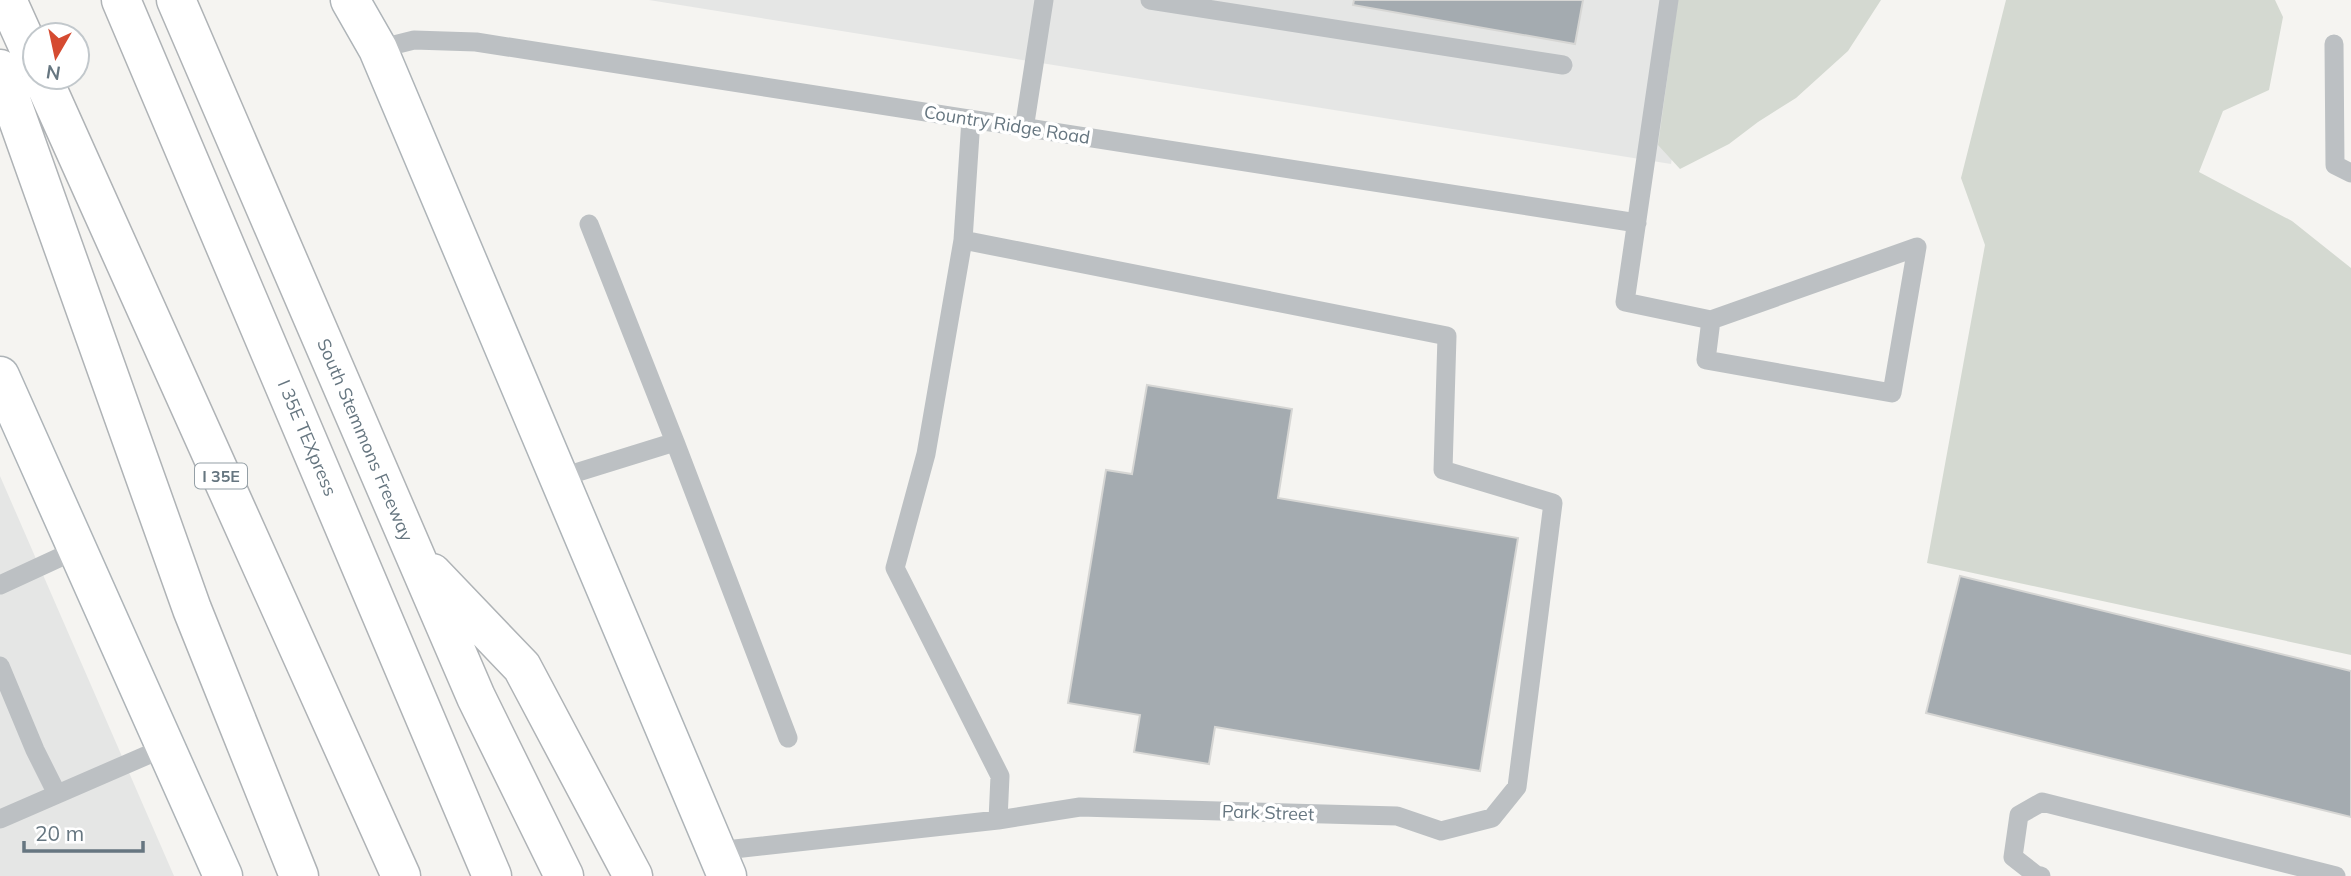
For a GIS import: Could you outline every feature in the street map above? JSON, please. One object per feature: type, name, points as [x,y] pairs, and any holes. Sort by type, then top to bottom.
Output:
[{"type":"main road","points":[[7,0],[21,31]]},
{"type":"main road","name":"I 35E TEXpress","points":[[121,0],[492,876]]},
{"type":"main road","name":"South Stemmons Freeway","points":[[176,0],[476,697],[564,876]]},
{"type":"main road","points":[[350,0],[378,49],[722,863]]},
{"type":"main road","points":[[0,69],[192,609],[299,876]]},
{"type":"main road","name":"I 35E","points":[[48,91],[401,876]]},
{"type":"main road","points":[[0,376],[223,876]]},
{"type":"main road","points":[[413,554],[522,667],[633,876]]},
{"type":"lane","points":[[1024,129],[1044,0]]},
{"type":"lane","points":[[1150,0],[1563,65]]},
{"type":"lane","points":[[1669,0],[1625,302],[1711,320],[1917,247],[1892,394],[1706,360],[1711,320]]},
{"type":"lane","name":"Country Ridge Road","points":[[378,49],[414,40],[476,42],[1637,223]]},
{"type":"lane","points":[[2334,44],[2335,165],[2351,173]]},
{"type":"lane","points":[[971,119],[963,240],[926,454],[895,568],[1000,776],[998,820]]},
{"type":"lane","points":[[589,224],[788,738]]},
{"type":"lane","name":"Park Street","points":[[722,863],[1080,807],[1397,816],[1441,831],[1492,818],[1517,787],[1553,503],[1443,470],[1447,336],[963,240]]},
{"type":"lane","points":[[559,478],[675,442]]},
{"type":"lane","points":[[0,585],[78,549]]},
{"type":"lane","points":[[0,666],[35,750],[57,794]]},
{"type":"lane","points":[[0,819],[166,747]]},
{"type":"lane","points":[[2041,876],[2013,858],[2019,815],[2042,802],[2336,876]]},
{"type":"shaded area","points":[[649,0],[1697,0],[1671,164]]},
{"type":"shaded area","points":[[1678,0],[1881,0],[1848,51],[1796,98],[1729,144],[1680,169],[1658,145]]},
{"type":"shaded area","points":[[2006,0],[2275,0],[2283,17],[2269,90],[2223,111],[2199,172],[2292,221],[2351,268],[2351,655],[1927,563],[1985,245],[1961,178]]},
{"type":"shaded area","points":[[0,476],[174,876],[0,876]]},
{"type":"building","points":[[1354,0],[1583,0],[1575,44],[1353,5]]},
{"type":"building","points":[[1147,385],[1292,409],[1278,498],[1518,538],[1480,771],[1215,727],[1209,764],[1134,752],[1140,715],[1068,703],[1106,470],[1132,474]]},
{"type":"building","points":[[1960,576],[2351,671],[2351,817],[1926,713]]}]
